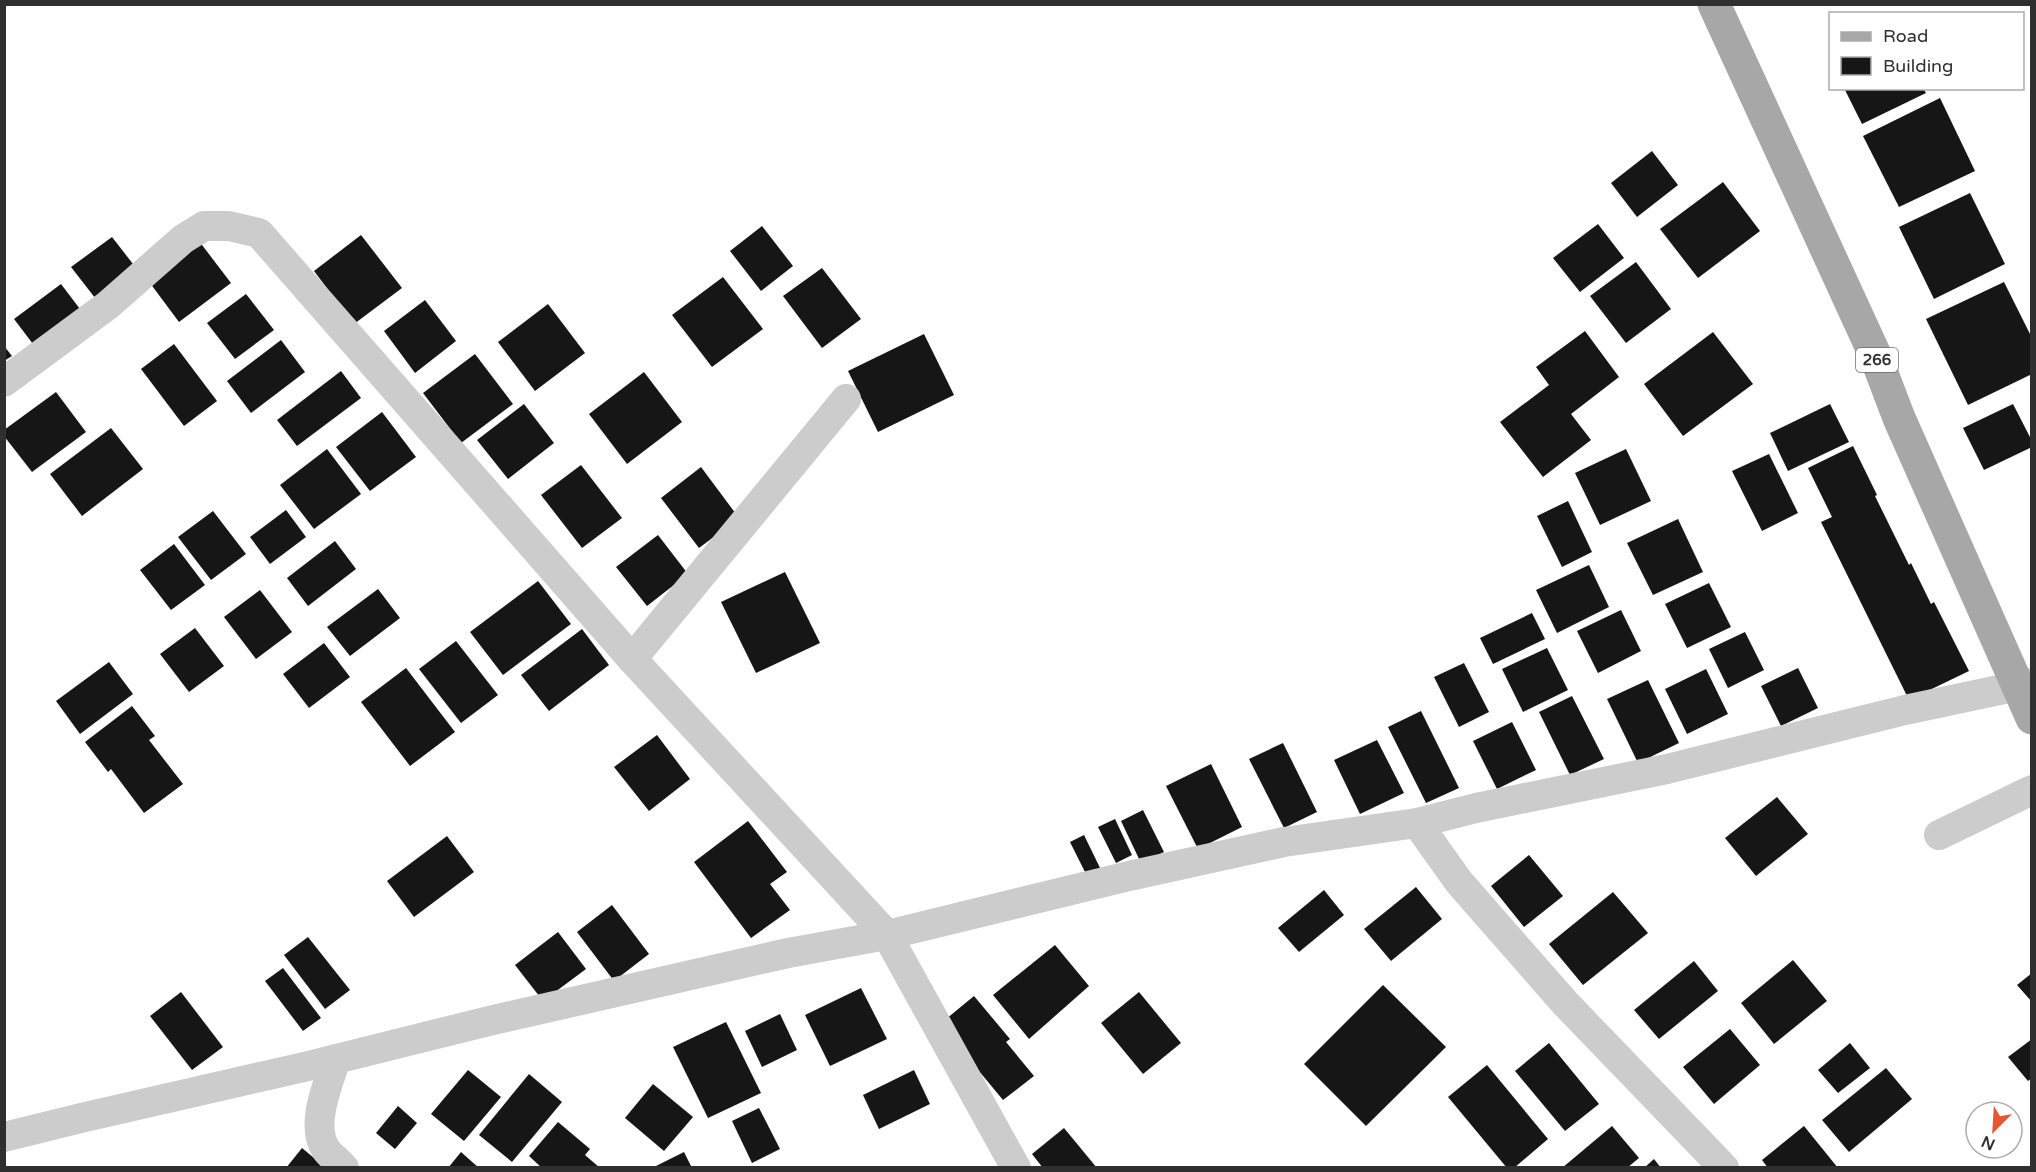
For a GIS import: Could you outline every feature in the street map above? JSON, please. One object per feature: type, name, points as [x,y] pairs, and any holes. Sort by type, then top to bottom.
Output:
[{"type":"main road","name":"266","points":[[1714,4],[1875,355],[1899,418],[2024,684],[2031,718]]},
{"type":"street","points":[[4,382],[108,305],[183,239],[204,226],[229,226],[259,233],[632,659],[887,935],[1016,1167]]},
{"type":"street","points":[[632,659],[846,399]]},
{"type":"street","points":[[4,1137],[493,1020],[788,953],[887,935],[1130,876],[1284,842],[1417,823],[1476,808],[1667,769],[1905,710],[2024,684]]},
{"type":"street","points":[[1940,835],[2031,790]]},
{"type":"street","points":[[1417,823],[1459,882],[1565,1003],[1724,1167]]},
{"type":"street","points":[[336,1059],[322,1102],[319,1126],[326,1150],[344,1167]]},
{"type":"building","points":[[1845,90],[1924,90],[1926,93],[1862,124]]},
{"type":"building","points":[[1940,98],[1975,171],[1899,207],[1863,136]]},
{"type":"building","points":[[1652,151],[1678,185],[1637,217],[1611,183]]},
{"type":"building","points":[[1723,182],[1760,231],[1698,278],[1660,229]]},
{"type":"building","points":[[1970,193],[2005,264],[1934,299],[1899,227]]},
{"type":"building","points":[[1598,224],[1624,258],[1580,292],[1553,258]]},
{"type":"building","points":[[762,226],[793,266],[761,291],[730,251]]},
{"type":"building","points":[[361,235],[402,288],[354,324],[314,271]]},
{"type":"building","points":[[112,237],[140,273],[99,303],[71,267]]},
{"type":"building","points":[[199,241],[231,283],[179,322],[147,279]]},
{"type":"building","points":[[1636,262],[1671,309],[1626,343],[1590,296]]},
{"type":"building","points":[[822,268],[861,319],[822,348],[783,296]]},
{"type":"building","points":[[723,277],[763,329],[712,367],[672,315]]},
{"type":"building","points":[[2004,282],[2032,338],[2032,374],[1968,405],[1926,319]]},
{"type":"building","points":[[61,284],[83,313],[36,348],[14,319]]},
{"type":"building","points":[[246,294],[274,330],[235,359],[207,323]]},
{"type":"building","points":[[425,300],[456,341],[415,373],[384,331]]},
{"type":"building","points":[[548,304],[585,353],[535,391],[498,342]]},
{"type":"building","points":[[1585,331],[1619,377],[1571,414],[1591,440],[1543,477],[1500,422],[1549,385],[1536,367]]},
{"type":"building","points":[[1713,332],[1753,384],[1683,436],[1644,384]]},
{"type":"building","points":[[924,334],[954,395],[878,432],[848,371]]},
{"type":"building","points":[[281,340],[305,372],[251,413],[227,381]]},
{"type":"building","points":[[174,344],[217,401],[184,426],[141,369]]},
{"type":"building","points":[[4,346],[12,356],[4,361]]},
{"type":"building","points":[[475,354],[513,404],[461,443],[423,393]]},
{"type":"building","points":[[341,371],[361,398],[297,446],[277,420]]},
{"type":"building","points":[[644,372],[682,422],[627,464],[589,414]]},
{"type":"building","points":[[56,392],[86,432],[32,472],[4,436],[4,430]]},
{"type":"building","points":[[524,404],[554,443],[508,479],[477,440]]},
{"type":"building","points":[[1830,404],[1849,442],[1788,471],[1770,433]]},
{"type":"building","points":[[2013,404],[2032,441],[2032,447],[1984,470],[1963,428]]},
{"type":"building","points":[[382,412],[416,457],[370,491],[336,447]]},
{"type":"building","points":[[111,428],[143,469],[82,516],[50,474]]},
{"type":"building","points":[[1853,446],[1909,565],[1911,563],[1931,604],[1934,602],[1969,671],[1909,700],[1821,522],[1832,517],[1808,468]]},
{"type":"building","points":[[327,449],[361,494],[314,529],[280,485]]},
{"type":"building","points":[[1626,449],[1651,501],[1600,525],[1575,473]]},
{"type":"building","points":[[1769,454],[1798,513],[1762,531],[1732,471]]},
{"type":"building","points":[[581,465],[622,518],[582,548],[541,495]]},
{"type":"building","points":[[701,467],[739,518],[699,548],[661,498]]},
{"type":"building","points":[[1568,501],[1592,552],[1562,567],[1537,516]]},
{"type":"building","points":[[286,510],[306,537],[270,564],[250,537]]},
{"type":"building","points":[[213,511],[246,554],[211,580],[178,537]]},
{"type":"building","points":[[1678,519],[1703,572],[1653,595],[1627,543]]},
{"type":"building","points":[[658,535],[688,574],[647,606],[616,567]]},
{"type":"building","points":[[335,541],[356,569],[308,606],[287,578]]},
{"type":"building","points":[[174,544],[205,585],[171,610],[140,570]]},
{"type":"building","points":[[1589,565],[1609,607],[1557,633],[1536,590]]},
{"type":"building","points":[[785,572],[820,643],[756,673],[721,602]]},
{"type":"building","points":[[538,581],[571,624],[503,675],[470,632]]},
{"type":"building","points":[[1709,583],[1731,627],[1687,648],[1665,604]]},
{"type":"building","points":[[378,589],[400,618],[350,656],[327,627]]},
{"type":"building","points":[[260,590],[292,632],[256,659],[224,617]]},
{"type":"building","points":[[1621,610],[1641,651],[1598,673],[1577,631]]},
{"type":"building","points":[[1532,613],[1545,639],[1493,664],[1480,638]]},
{"type":"building","points":[[195,628],[224,666],[189,692],[160,654]]},
{"type":"building","points":[[582,629],[609,665],[549,711],[521,675]]},
{"type":"building","points":[[1745,632],[1764,670],[1728,688],[1709,649]]},
{"type":"building","points":[[456,641],[498,695],[461,723],[419,669]]},
{"type":"building","points":[[324,643],[350,677],[309,708],[283,674]]},
{"type":"building","points":[[1547,648],[1568,690],[1523,712],[1502,669]]},
{"type":"building","points":[[109,662],[133,694],[80,734],[56,701]]},
{"type":"building","points":[[1464,663],[1489,712],[1459,727],[1434,677]]},
{"type":"building","points":[[406,668],[455,732],[410,766],[361,702]]},
{"type":"building","points":[[1798,668],[1818,708],[1781,726],[1761,686]]},
{"type":"building","points":[[1706,669],[1728,714],[1687,734],[1665,689]]},
{"type":"building","points":[[1648,680],[1679,743],[1638,763],[1607,699]]},
{"type":"building","points":[[1572,696],[1604,759],[1570,775],[1539,712]]},
{"type":"building","points":[[132,706],[155,736],[149,740],[183,784],[144,813],[111,769],[108,772],[85,742]]},
{"type":"building","points":[[1421,711],[1459,788],[1426,803],[1388,727]]},
{"type":"building","points":[[1512,722],[1536,770],[1497,789],[1473,741]]},
{"type":"building","points":[[657,735],[690,779],[649,811],[614,767]]},
{"type":"building","points":[[1377,740],[1404,793],[1360,814],[1334,760]]},
{"type":"building","points":[[1283,743],[1317,812],[1284,828],[1249,759]]},
{"type":"building","points":[[1211,764],[1242,827],[1198,849],[1166,786]]},
{"type":"building","points":[[1777,797],[1808,834],[1756,876],[1725,838]]},
{"type":"building","points":[[1143,810],[1164,852],[1141,863],[1121,821]]},
{"type":"building","points":[[1115,819],[1132,855],[1116,863],[1098,827]]},
{"type":"building","points":[[748,821],[787,872],[770,884],[790,910],[751,938],[694,862]]},
{"type":"building","points":[[1084,835],[1102,872],[1088,878],[1070,842]]},
{"type":"building","points":[[447,836],[474,872],[414,917],[387,881]]},
{"type":"building","points":[[1529,855],[1563,896],[1524,927],[1491,886]]},
{"type":"building","points":[[1416,887],[1442,919],[1391,961],[1364,929]]},
{"type":"building","points":[[1324,890],[1344,915],[1299,952],[1278,928]]},
{"type":"building","points":[[1613,892],[1648,933],[1583,985],[1549,944]]},
{"type":"building","points":[[612,905],[649,954],[614,981],[577,932]]},
{"type":"building","points":[[558,932],[586,969],[543,1001],[515,965]]},
{"type":"building","points":[[308,937],[350,990],[325,1009],[284,955]]},
{"type":"building","points":[[1055,945],[1089,986],[1029,1039],[993,995]]},
{"type":"building","points":[[1793,960],[1827,1001],[1774,1044],[1741,1003]]},
{"type":"building","points":[[1694,961],[1718,991],[1659,1039],[1634,1010]]},
{"type":"building","points":[[283,968],[321,1018],[303,1031],[265,981]]},
{"type":"building","points":[[2032,973],[2032,1002],[2017,985]]},
{"type":"building","points":[[1383,985],[1446,1047],[1366,1126],[1304,1064]]},
{"type":"building","points":[[861,988],[887,1039],[830,1066],[805,1015]]},
{"type":"building","points":[[181,992],[223,1047],[192,1070],[150,1016]]},
{"type":"building","points":[[1139,992],[1181,1043],[1143,1074],[1101,1023]]},
{"type":"building","points":[[974,996],[1010,1039],[1006,1042],[1034,1076],[1003,1100],[940,1024]]},
{"type":"building","points":[[780,1014],[797,1050],[762,1067],[745,1031]]},
{"type":"building","points":[[726,1022],[761,1093],[708,1118],[673,1047]]},
{"type":"building","points":[[1730,1029],[1760,1065],[1714,1104],[1683,1067]]},
{"type":"building","points":[[2032,1039],[2032,1078],[2028,1081],[2008,1057]]},
{"type":"building","points":[[1549,1043],[1599,1104],[1565,1131],[1515,1071]]},
{"type":"building","points":[[1850,1043],[1870,1068],[1838,1093],[1818,1070]]},
{"type":"building","points":[[1487,1065],[1548,1139],[1514,1168],[1507,1168],[1448,1097]]},
{"type":"building","points":[[1886,1068],[1912,1099],[1849,1152],[1822,1120]]},
{"type":"building","points":[[468,1070],[501,1097],[464,1141],[431,1114]]},
{"type":"building","points":[[914,1070],[930,1104],[879,1129],[863,1095]]},
{"type":"building","points":[[529,1074],[562,1102],[512,1162],[479,1135]]},
{"type":"building","points":[[653,1084],[693,1117],[664,1151],[625,1118]]},
{"type":"building","points":[[398,1106],[417,1123],[395,1149],[376,1133]]},
{"type":"building","points":[[759,1108],[780,1149],[752,1163],[732,1121]]},
{"type":"building","points":[[558,1122],[590,1149],[585,1155],[600,1168],[542,1168],[529,1156]]},
{"type":"building","points":[[1612,1126],[1639,1158],[1627,1168],[1562,1168]]},
{"type":"building","points":[[1804,1126],[1838,1168],[1768,1168],[1762,1160]]},
{"type":"building","points":[[1064,1128],[1097,1168],[1043,1168],[1032,1154]]},
{"type":"building","points":[[302,1148],[326,1168],[286,1168]]},
{"type":"building","points":[[461,1152],[479,1168],[448,1168]]},
{"type":"building","points":[[684,1152],[692,1168],[652,1168]]},
{"type":"building","points":[[1654,1159],[1661,1168],[1644,1168]]}]
